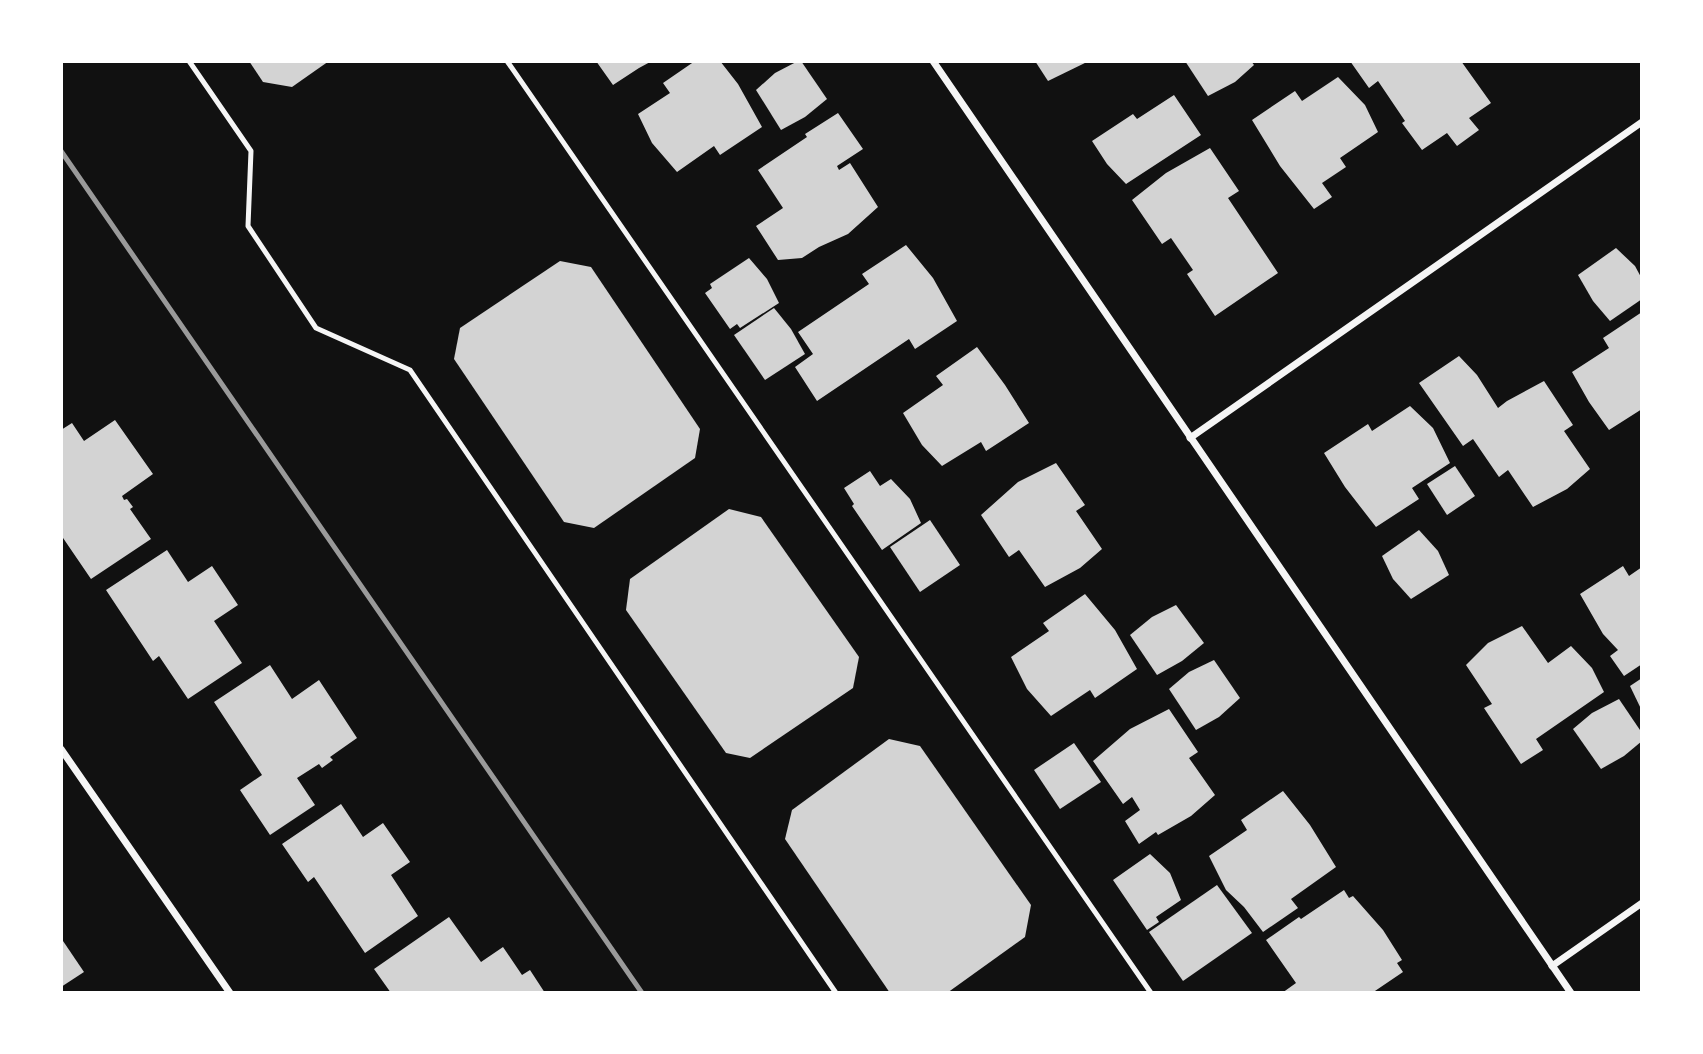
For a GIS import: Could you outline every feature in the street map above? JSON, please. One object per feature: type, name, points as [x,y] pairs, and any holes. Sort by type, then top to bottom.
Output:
[{"type":"street","points":[[933,61],[1571,993]]},
{"type":"street","points":[[1190,438],[1642,122]]},
{"type":"street","points":[[61,749],[230,993]]},
{"type":"street","points":[[1552,966],[1642,903]]},
{"type":"lane","points":[[189,61],[251,151],[248,226],[316,328],[410,370],[836,993]]},
{"type":"lane","points":[[507,61],[1152,993]]},
{"type":"building","points":[[249,61],[329,61],[292,87],[263,82]]},
{"type":"building","points":[[596,61],[652,61],[613,85]]},
{"type":"building","points":[[695,61],[720,61],[738,84],[762,127],[720,155],[714,146],[677,172],[652,143],[638,114],[670,93],[663,83]]},
{"type":"building","points":[[801,61],[827,99],[805,117],[781,130],[756,90],[775,73]]},
{"type":"building","points":[[1035,61],[1089,61],[1048,81]]},
{"type":"building","points":[[1185,61],[1251,61],[1254,65],[1235,82],[1208,96]]},
{"type":"building","points":[[1350,61],[1461,61],[1491,103],[1469,118],[1479,130],[1457,146],[1447,133],[1422,150],[1402,123],[1405,121],[1378,81],[1369,88]]},
{"type":"building","points":[[1338,77],[1365,105],[1378,132],[1340,158],[1346,167],[1322,183],[1332,197],[1314,209],[1280,166],[1252,120],[1295,91],[1302,101]]},
{"type":"building","points":[[1174,95],[1201,135],[1126,184],[1107,164],[1092,141],[1133,114],[1137,119]]},
{"type":"building","points":[[838,113],[863,149],[837,166],[839,170],[850,163],[878,207],[848,234],[802,258],[778,260],[756,226],[783,208],[758,170]]},
{"type":"building","points":[[1210,148],[1239,191],[1228,198],[1278,273],[1215,316],[1187,274],[1193,270],[1171,238],[1162,244],[1132,200],[1166,173]]},
{"type":"building","points":[[906,245],[933,278],[957,321],[915,349],[909,339],[817,401],[795,367],[813,354],[798,332],[869,284],[862,274]]},
{"type":"building","points":[[1616,248],[1635,266],[1642,279],[1642,299],[1610,321],[1593,301],[1578,275]]},
{"type":"building","points":[[749,258],[767,279],[779,303],[740,328],[737,324],[730,329],[705,293],[712,288],[710,284]]},
{"type":"building","points":[[560,261],[591,267],[700,429],[695,458],[594,528],[564,522],[454,359],[460,328]]},
{"type":"building","points":[[774,308],[791,329],[805,354],[765,380],[734,335]]},
{"type":"building","points":[[1642,312],[1642,409],[1609,430],[1572,372],[1609,348],[1603,338]]},
{"type":"building","points":[[977,347],[1029,423],[986,451],[981,442],[942,466],[922,445],[903,413],[943,385],[936,376]]},
{"type":"building","points":[[1459,356],[1477,375],[1498,408],[1544,381],[1573,425],[1564,431],[1590,469],[1567,489],[1533,507],[1508,470],[1499,477],[1473,439],[1463,446],[1419,383]]},
{"type":"building","points":[[1410,406],[1433,428],[1450,463],[1412,488],[1419,499],[1376,527],[1345,487],[1324,453],[1368,424],[1372,431]]},
{"type":"building","points":[[115,420],[153,474],[122,496],[133,507],[130,509],[151,539],[91,579],[61,535],[61,430],[72,423],[84,441]]},
{"type":"building","points":[[1056,463],[1085,505],[1076,511],[1102,549],[1080,568],[1045,587],[1019,550],[1009,557],[981,515],[1018,482]]},
{"type":"building","points":[[1455,466],[1475,496],[1447,515],[1427,484]]},
{"type":"building","points":[[870,471],[880,486],[891,479],[910,499],[921,523],[882,550],[852,506],[854,504],[844,488]]},
{"type":"building","points":[[729,509],[761,517],[859,657],[853,688],[750,758],[726,753],[626,610],[630,579]]},
{"type":"building","points":[[930,520],[960,565],[920,592],[890,547]]},
{"type":"building","points":[[1419,530],[1438,551],[1449,575],[1411,599],[1393,579],[1382,556]]},
{"type":"building","points":[[167,550],[188,582],[212,566],[238,605],[214,621],[242,663],[188,699],[159,656],[153,661],[106,590]]},
{"type":"building","points":[[1623,566],[1629,576],[1642,567],[1642,664],[1624,676],[1610,656],[1618,650],[1603,634],[1580,594]]},
{"type":"building","points":[[1085,594],[1115,630],[1137,669],[1095,698],[1090,690],[1051,716],[1027,689],[1011,657],[1049,631],[1043,623]]},
{"type":"building","points":[[1176,605],[1204,643],[1182,661],[1157,675],[1130,635],[1152,617]]},
{"type":"building","points":[[1522,626],[1548,663],[1571,646],[1592,668],[1604,692],[1536,739],[1543,750],[1521,764],[1484,708],[1492,704],[1466,665],[1488,643]]},
{"type":"building","points":[[1214,660],[1240,698],[1219,717],[1196,730],[1169,689],[1189,672]]},
{"type":"building","points":[[270,665],[292,699],[319,680],[357,738],[330,757],[333,760],[322,768],[319,764],[297,778],[315,805],[270,835],[240,790],[262,775],[214,702]]},
{"type":"building","points":[[1642,678],[1642,711],[1630,686]]},
{"type":"building","points":[[1619,699],[1642,733],[1642,741],[1624,756],[1601,769],[1573,729],[1592,713]]},
{"type":"building","points":[[1169,709],[1198,752],[1189,758],[1215,795],[1191,816],[1158,835],[1156,832],[1139,844],[1125,821],[1140,810],[1132,797],[1123,804],[1093,761],[1130,729]]},
{"type":"building","points":[[889,739],[920,746],[1031,905],[1025,937],[947,993],[890,993],[785,839],[792,810]]},
{"type":"building","points":[[1074,743],[1101,782],[1060,809],[1034,770]]},
{"type":"building","points":[[1283,791],[1310,825],[1336,867],[1291,899],[1298,908],[1263,932],[1244,907],[1226,890],[1209,856],[1247,830],[1241,820]]},
{"type":"building","points":[[341,804],[363,837],[383,823],[410,862],[391,875],[418,916],[365,953],[314,877],[308,882],[282,844]]},
{"type":"building","points":[[1150,854],[1170,873],[1181,900],[1156,917],[1159,922],[1147,930],[1113,880]]},
{"type":"building","points":[[1217,885],[1252,933],[1183,981],[1149,932]]},
{"type":"building","points":[[1344,890],[1349,898],[1353,896],[1383,930],[1402,960],[1397,963],[1403,972],[1372,993],[1282,993],[1296,983],[1266,940]]},
{"type":"building","points":[[449,917],[481,962],[503,947],[522,975],[530,970],[545,993],[391,993],[374,969]]},
{"type":"building","points":[[61,938],[84,972],[61,987]]},
{"type":"railway","points":[[61,151],[642,993]]}]
